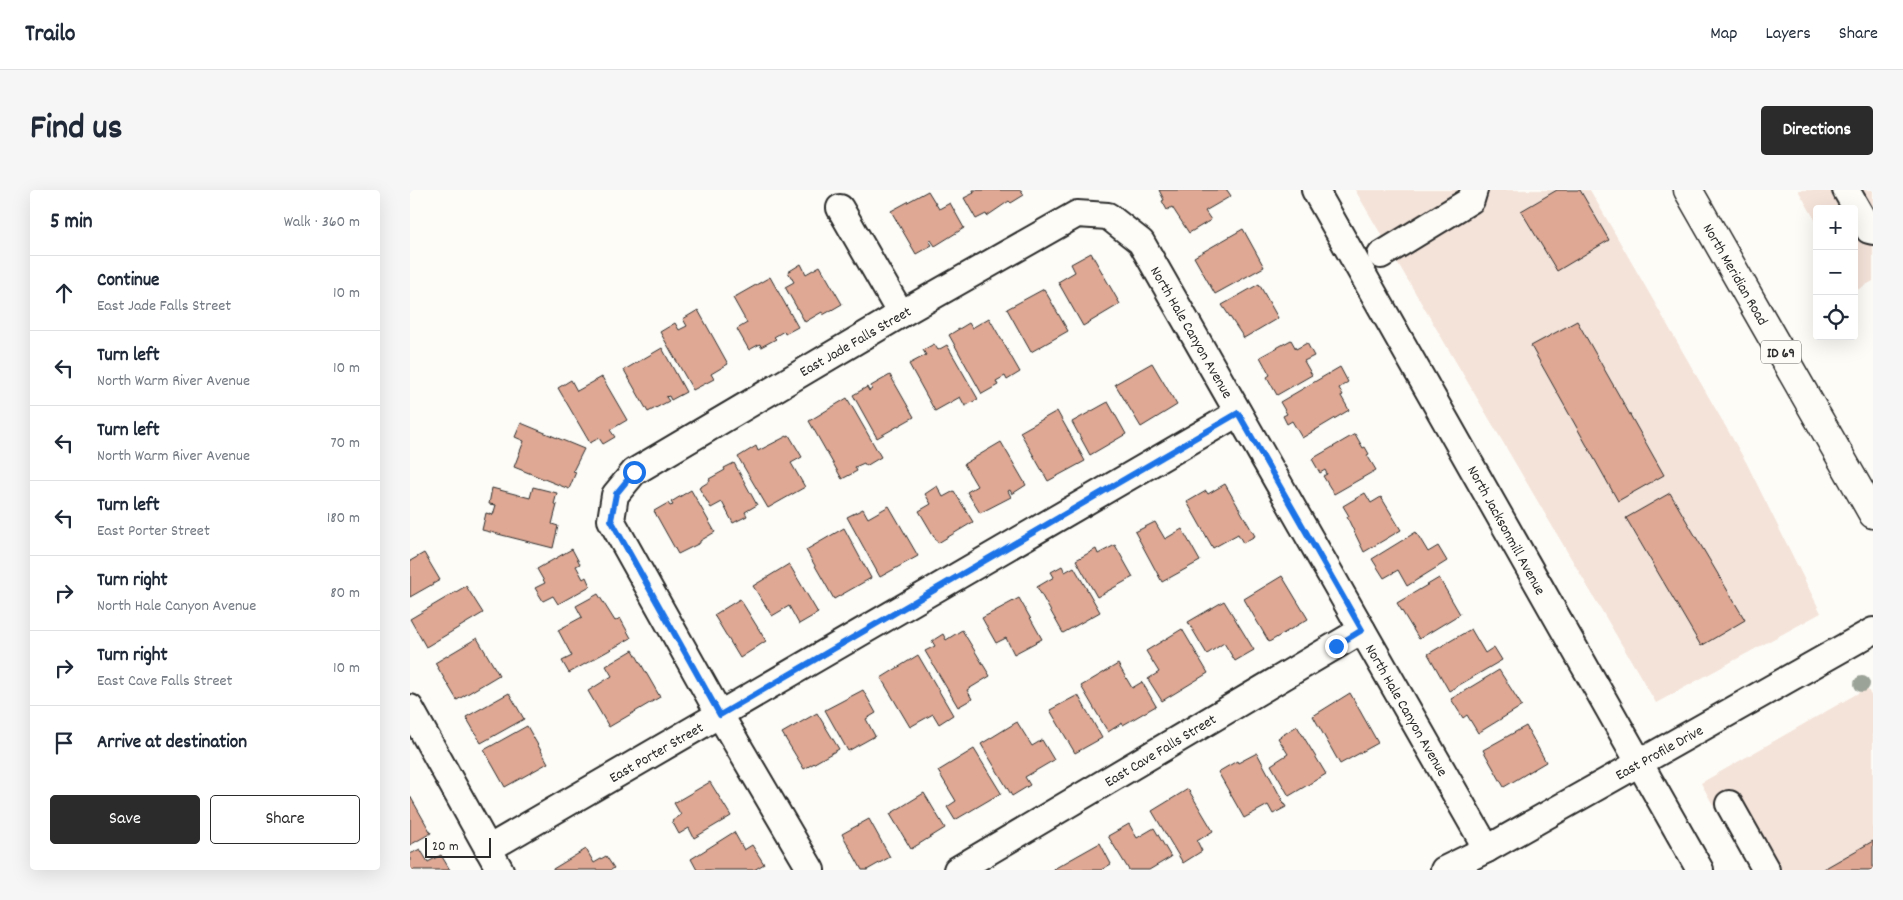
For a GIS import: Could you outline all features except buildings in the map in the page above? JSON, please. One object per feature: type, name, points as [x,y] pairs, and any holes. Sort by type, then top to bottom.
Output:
[{"type":"main road","name":"North Meridian Road","points":[[1688,190],[1873,514]]},
{"type":"street","name":"North Jacksonmill Avenue","points":[[1315,190],[1700,870]]},
{"type":"street","points":[[1381,254],[1470,200],[1474,190]]},
{"type":"street","points":[[1846,190],[1869,230],[1873,231]]},
{"type":"street","points":[[840,208],[901,314]]},
{"type":"street","name":"East Jade Falls Street","points":[[720,715],[611,520],[616,494],[634,472],[901,314],[1077,214],[1108,216]]},
{"type":"street","name":"North Hale Canyon Avenue","points":[[1108,216],[1141,242],[1486,849]]},
{"type":"street","name":"East Porter Street","points":[[494,860],[720,715],[1238,413]]},
{"type":"street","name":"East Cave Falls Street","points":[[957,870],[1362,630]]},
{"type":"street","name":"East Profile Drive","points":[[1444,870],[1486,849],[1873,631]]},
{"type":"street","points":[[410,708],[494,860]]},
{"type":"street","points":[[720,715],[810,870]]},
{"type":"street","points":[[1729,804],[1766,870]]},
{"type":"shaded area","points":[[1355,190],[1590,190],[1746,462],[1821,613],[1656,703]]},
{"type":"shaded area","points":[[1798,190],[1873,190],[1873,281],[1858,289],[1858,205],[1813,205],[1813,216]]},
{"type":"shaded area","points":[[1867,688],[1873,699],[1873,870],[1749,870],[1701,783]]},
{"type":"route","points":[[634,472],[616,494],[611,520],[720,715],[1238,413],[1362,630],[1336,646]]}]
